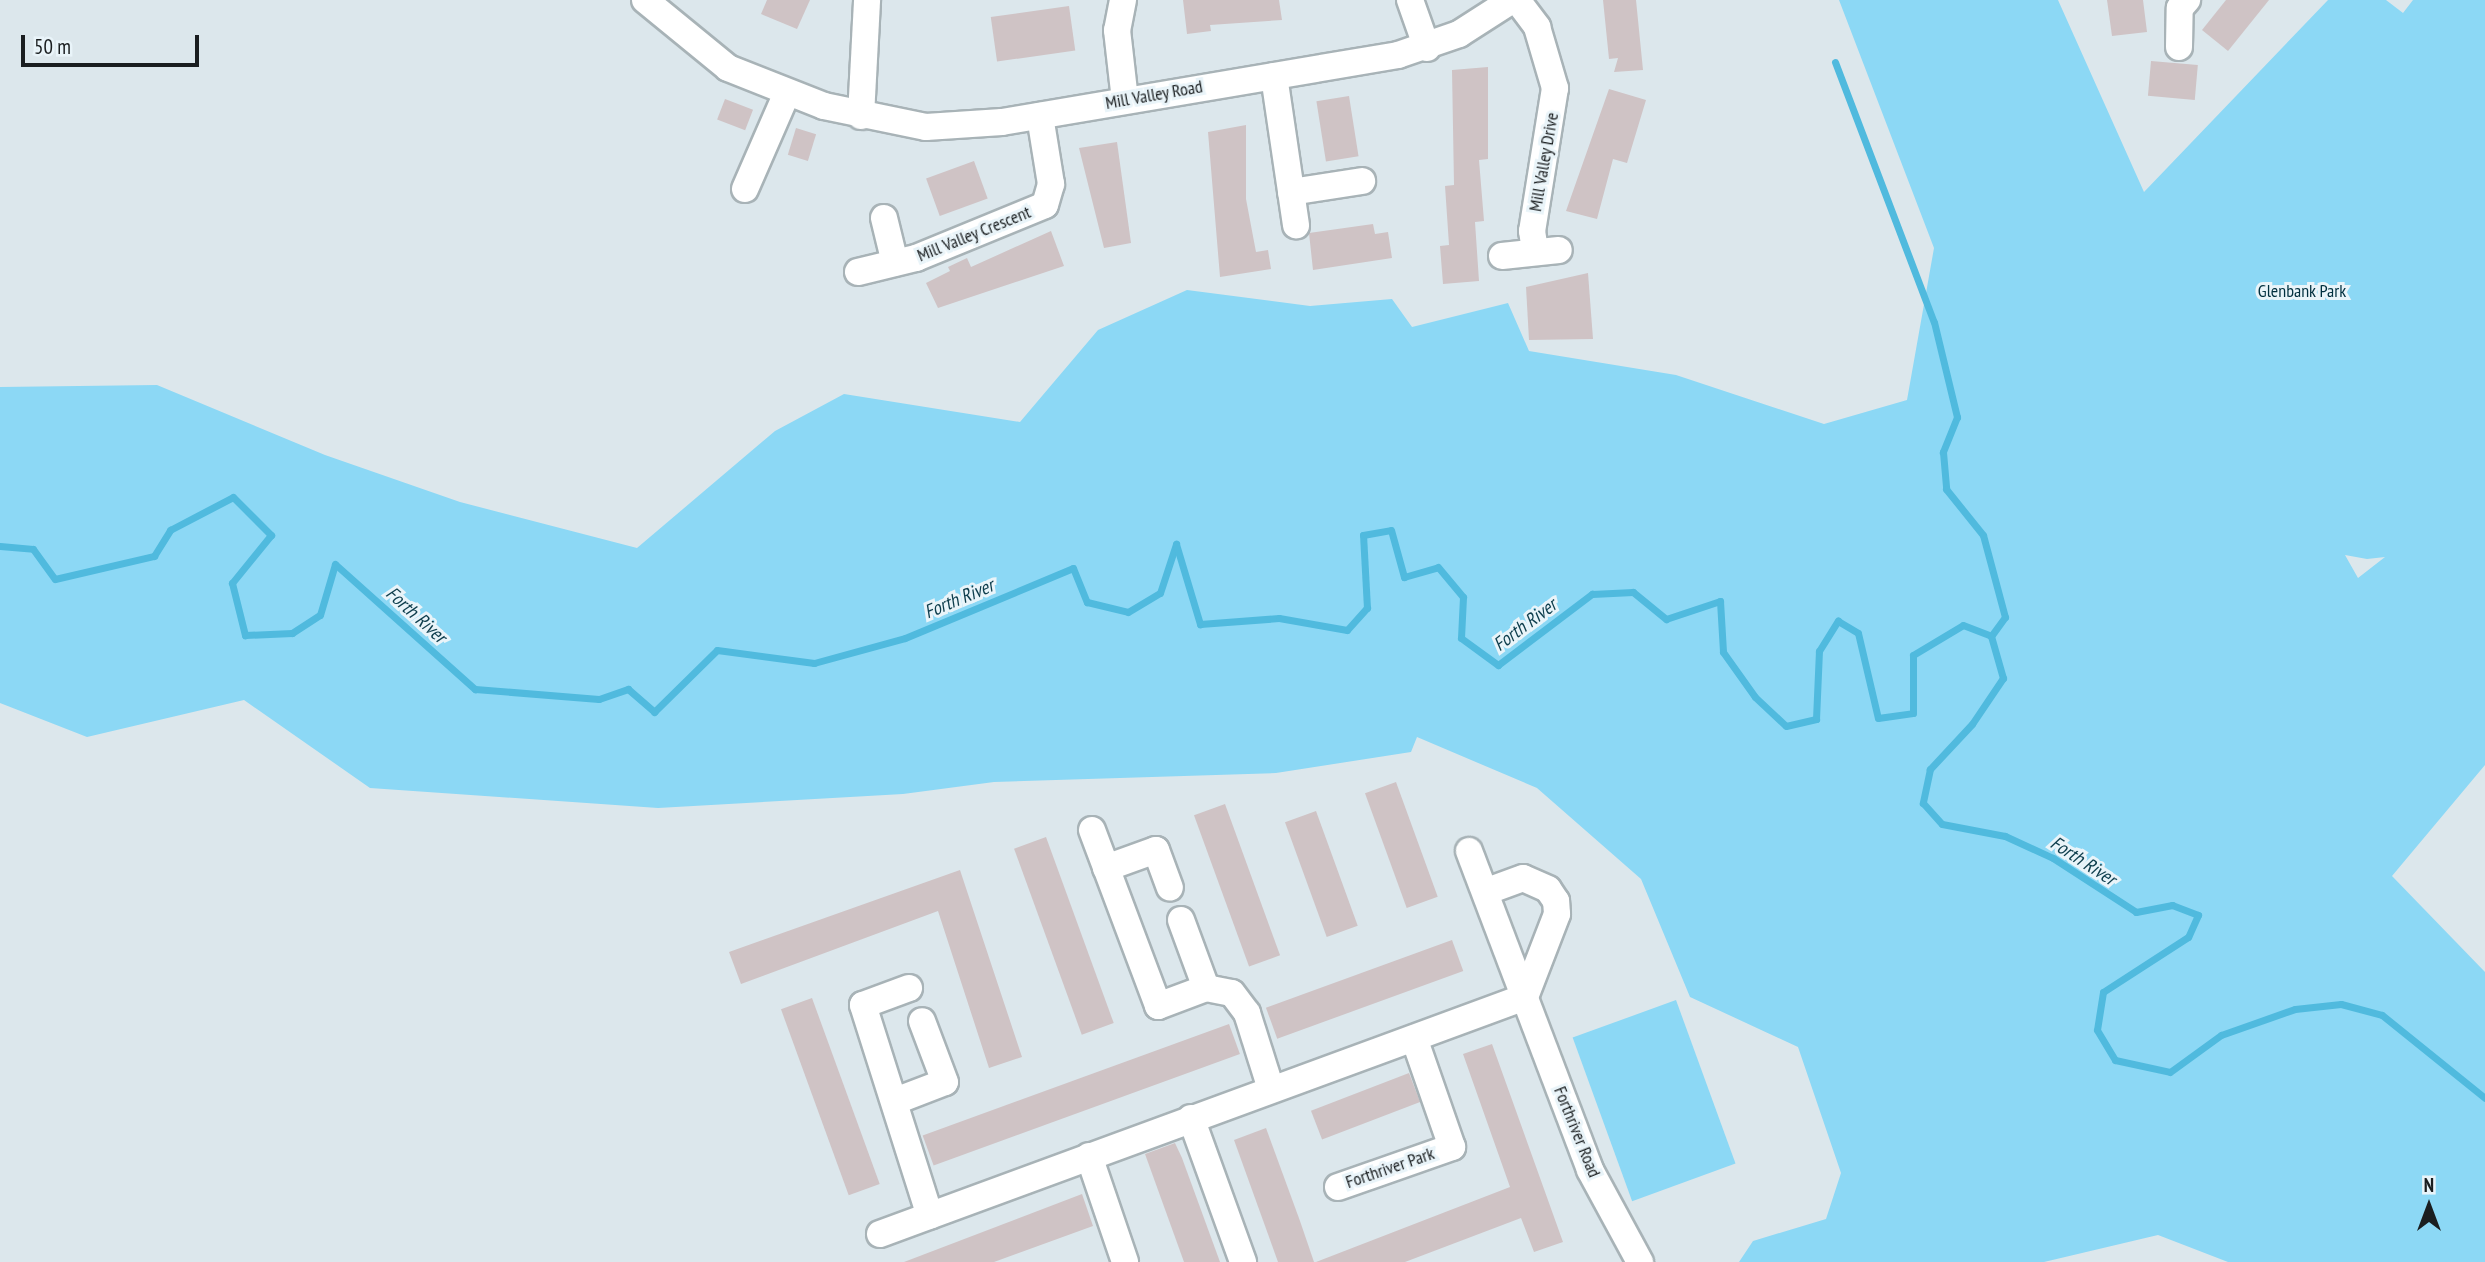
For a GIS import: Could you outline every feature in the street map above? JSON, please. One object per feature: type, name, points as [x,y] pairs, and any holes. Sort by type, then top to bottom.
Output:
[{"type":"street","name":"Mill Valley Road","points":[[645,0],[728,68],[787,93],[861,116],[964,127],[1427,48],[1512,0]]},
{"type":"street","points":[[861,116],[867,0]]},
{"type":"street","points":[[1123,0],[1117,30],[1125,100]]},
{"type":"street","points":[[1410,0],[1427,48]]},
{"type":"street","name":"Mill Valley Drive","points":[[1502,256],[1547,250],[1532,231],[1555,88],[1537,27],[1517,0]]},
{"type":"street","points":[[2179,47],[2180,8],[2187,0]]},
{"type":"street","points":[[1274,76],[1296,225]]},
{"type":"street","points":[[745,189],[787,93]]},
{"type":"street","name":"Mill Valley Crescent","points":[[858,272],[895,263],[1045,205],[1051,184],[1040,116]]},
{"type":"street","points":[[1292,192],[1362,181]]},
{"type":"street","name":"Mill Valley Crescent","points":[[884,218],[895,263]]},
{"type":"street","points":[[1092,830],[1158,1006],[1206,988],[1221,988],[1242,1002],[1271,1088]]},
{"type":"street","points":[[1106,868],[1156,850],[1170,888]]},
{"type":"street","name":"Forthriver Road","points":[[1469,851],[1590,1170],[1640,1262]]},
{"type":"street","points":[[880,1234],[1271,1088],[1525,997],[1550,937],[1556,901],[1548,889],[1523,878],[1485,892]]},
{"type":"street","points":[[1181,920],[1206,988]]},
{"type":"street","points":[[909,988],[863,1006],[898,1100],[898,1126],[930,1216]]},
{"type":"street","points":[[898,1100],[945,1082],[922,1021]]},
{"type":"street","name":"Forthriver Park","points":[[1338,1187],[1452,1147],[1413,1038]]},
{"type":"street","points":[[1191,1118],[1243,1262]]},
{"type":"street","points":[[1088,1156],[1125,1262]]},
{"type":"green space","name":"Glenbank Park","points":[[1839,0],[2058,0],[2144,192],[2328,0],[2386,0],[2403,13],[2413,0],[2485,0],[2485,765],[2392,876],[2485,972],[2485,1262],[2228,1262],[2158,1235],[2044,1262],[1739,1262],[1753,1241],[1826,1219],[1841,1173],[1798,1047],[1690,997],[1641,879],[1537,788],[1417,737],[1411,752],[1276,773],[994,782],[903,794],[658,808],[370,788],[244,700],[87,737],[0,703],[0,387],[157,385],[325,455],[460,502],[637,548],[775,431],[844,394],[1020,422],[1098,330],[1187,290],[1310,306],[1392,299],[1412,327],[1508,303],[1529,351],[1676,375],[1824,424],[1907,400],[1934,248]],"holes":[[[2345,555],[2367,559],[2385,557],[2358,578]]]},
{"type":"green space","points":[[1676,1000],[1736,1164],[1632,1201],[1573,1038]]},
{"type":"building","points":[[767,0],[810,0],[797,29],[761,14]]},
{"type":"building","points":[[1183,0],[1279,0],[1282,20],[1210,25],[1211,31],[1187,34]]},
{"type":"building","points":[[1603,0],[1636,0],[1643,70],[1614,72],[1618,58],[1609,59]]},
{"type":"building","points":[[2107,0],[2143,0],[2147,32],[2112,36]]},
{"type":"building","points":[[2226,0],[2269,0],[2228,51],[2202,30]]},
{"type":"building","points":[[1069,6],[1075,51],[997,62],[991,17]]},
{"type":"building","points":[[2151,61],[2198,65],[2195,100],[2148,96]]},
{"type":"building","points":[[1488,67],[1488,159],[1479,160],[1484,221],[1475,222],[1479,281],[1443,284],[1440,246],[1449,245],[1445,186],[1454,185],[1452,70]]},
{"type":"building","points":[[1609,89],[1646,100],[1627,163],[1613,159],[1597,219],[1566,211]]},
{"type":"building","points":[[1349,96],[1359,156],[1326,161],[1316,101]]},
{"type":"building","points":[[725,99],[753,110],[745,130],[717,120]]},
{"type":"building","points":[[1246,125],[1246,199],[1256,252],[1268,250],[1271,269],[1220,277],[1208,132]]},
{"type":"building","points":[[796,128],[816,134],[808,161],[788,155]]},
{"type":"building","points":[[1117,142],[1131,243],[1104,248],[1079,148]]},
{"type":"building","points":[[974,161],[988,199],[940,216],[926,178]]},
{"type":"building","points":[[1373,224],[1375,234],[1388,232],[1392,258],[1313,270],[1309,233]]},
{"type":"building","points":[[1051,231],[1064,266],[938,308],[926,283],[950,271],[948,267],[967,258],[971,267]]},
{"type":"building","points":[[1588,273],[1593,339],[1529,340],[1526,287]]},
{"type":"building","points":[[1396,782],[1438,897],[1407,908],[1365,793]]},
{"type":"building","points":[[1225,804],[1280,955],[1249,967],[1194,815]]},
{"type":"building","points":[[1316,811],[1358,926],[1327,937],[1285,822]]},
{"type":"building","points":[[1046,837],[1114,1023],[1082,1035],[1014,849]]},
{"type":"building","points":[[960,870],[1022,1057],[989,1068],[938,911],[741,984],[729,952]]},
{"type":"building","points":[[1452,940],[1463,971],[1277,1039],[1266,1008]]},
{"type":"building","points":[[812,998],[880,1184],[849,1195],[781,1009]]},
{"type":"building","points":[[1229,1024],[1240,1054],[934,1166],[923,1135]]},
{"type":"building","points":[[1492,1044],[1563,1242],[1534,1252],[1521,1218],[1405,1262],[1316,1262],[1510,1187],[1463,1054]]},
{"type":"building","points":[[1409,1073],[1420,1102],[1322,1140],[1311,1111]]},
{"type":"building","points":[[1266,1128],[1314,1262],[1278,1262],[1234,1140]]},
{"type":"building","points":[[1175,1143],[1220,1262],[1184,1262],[1145,1154]]},
{"type":"building","points":[[1082,1194],[1093,1226],[994,1262],[904,1262]]},
{"type":"waterway","points":[[1835,62],[1934,322],[1957,417],[1943,452],[1946,489],[1983,535],[2005,617],[1991,636]]},
{"type":"waterway","name":"Forth River","points":[[0,546],[33,549],[55,579],[154,556],[170,530],[233,497],[271,535],[232,583],[245,635],[292,633],[320,615],[335,564],[475,689],[599,699],[628,689],[654,712],[717,650],[814,663],[905,638],[1073,568],[1087,602],[1128,612],[1160,593],[1176,544],[1200,624],[1279,618],[1347,630],[1367,608],[1363,535],[1391,530],[1404,577],[1438,567],[1463,597],[1461,638],[1498,665],[1592,594],[1633,592],[1666,619],[1720,601],[1723,652],[1755,697],[1786,726],[1816,719],[1819,651],[1838,621],[1858,633],[1878,718],[1913,713],[1913,655],[1963,625],[1991,636]]},
{"type":"waterway","name":"Forth River","points":[[1991,636],[2003,678],[1972,724],[1930,769],[1923,803],[1942,824],[2005,836],[2053,858],[2136,912],[2172,905],[2198,915],[2188,937],[2103,992],[2097,1030],[2115,1060],[2170,1072],[2221,1035],[2295,1009],[2341,1004],[2382,1015],[2485,1098]]}]
